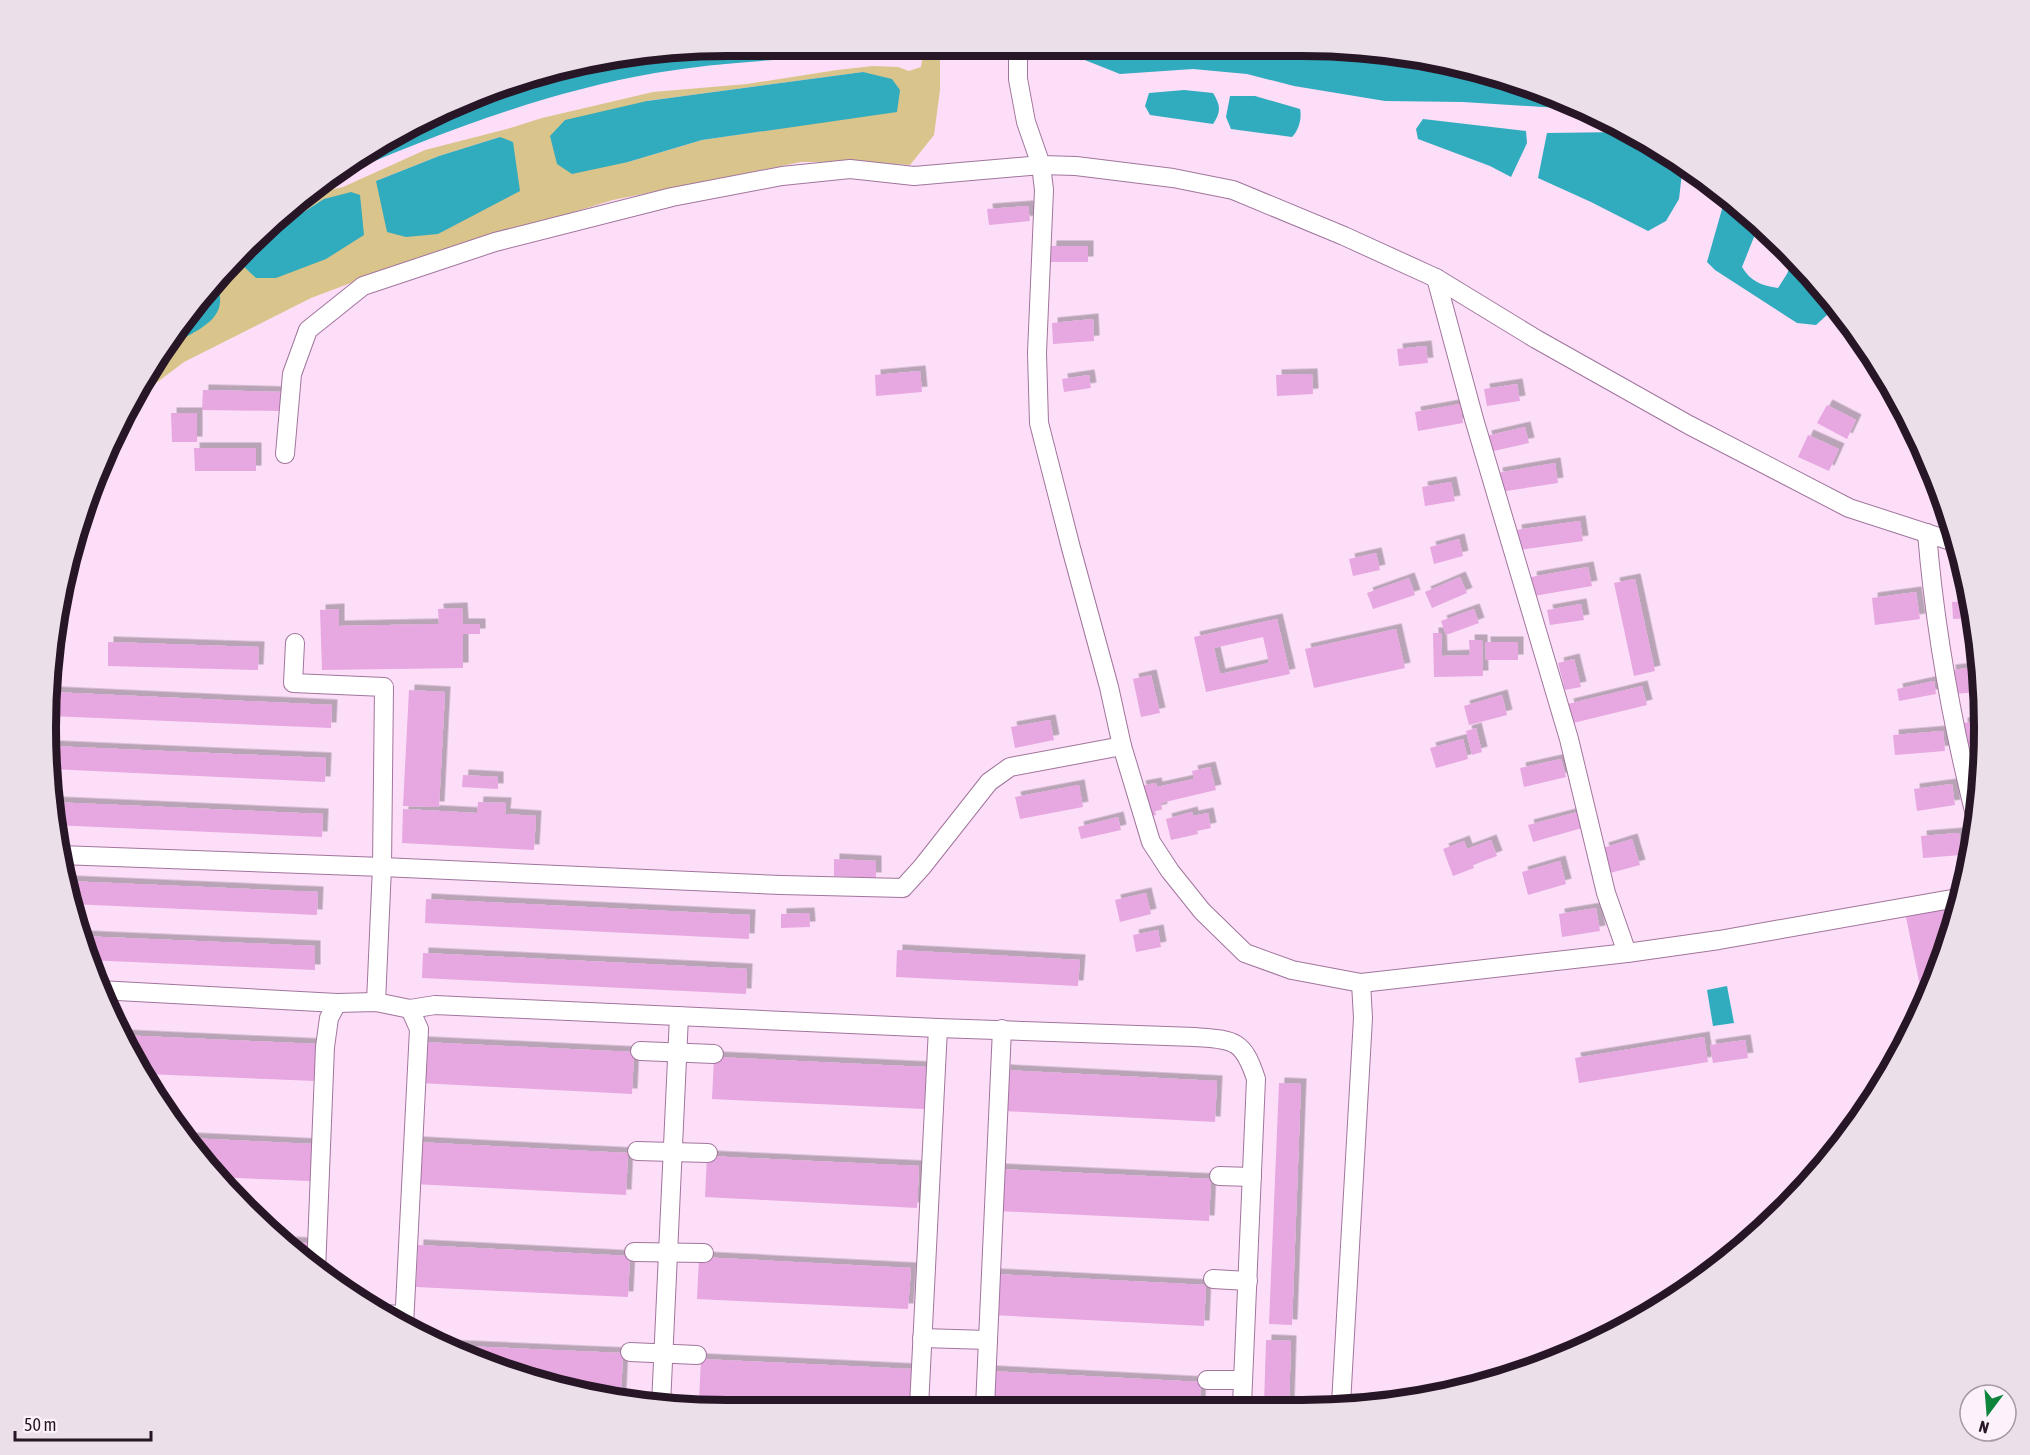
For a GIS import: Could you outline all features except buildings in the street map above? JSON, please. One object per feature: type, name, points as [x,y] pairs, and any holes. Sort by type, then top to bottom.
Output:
[{"type":"street","points":[[1018,55],[1018,79],[1026,122],[1041,165],[1044,190],[1037,353],[1040,423],[1071,548],[1109,687],[1122,746],[1151,842],[1170,871],[1202,911],[1245,953],[1292,970],[1361,983],[1627,953],[1719,940],[1953,899]]},
{"type":"street","points":[[285,454],[292,374],[308,330],[363,286],[495,242],[672,197],[782,176],[850,170],[914,176],[1041,165],[1076,166],[1173,178],[1233,190],[1344,236],[1436,278],[1536,339],[1699,431],[1849,508],[1948,540]]},
{"type":"street","points":[[1436,278],[1474,419],[1569,739],[1606,893],[1627,953]]},
{"type":"street","points":[[1927,533],[1931,586],[1943,672],[1971,796]]},
{"type":"street","points":[[294,643],[293,682],[384,687],[382,867],[376,1002]]},
{"type":"street","points":[[67,855],[903,888],[989,782],[1010,767],[1122,746]]},
{"type":"street","points":[[1341,1398],[1363,1018],[1361,983]]},
{"type":"street","points":[[110,991],[337,1003],[376,1002],[410,1010],[435,1005],[1223,1039],[1239,1045],[1250,1059],[1256,1079],[1242,1400]]},
{"type":"street","points":[[316,1260],[325,1047],[329,1018],[337,1003]]},
{"type":"street","points":[[404,1316],[419,1029],[410,1010]]},
{"type":"street","points":[[662,1396],[679,1016]]},
{"type":"street","points":[[919,1400],[938,1028]]},
{"type":"street","points":[[985,1400],[1002,1029]]},
{"type":"street","points":[[640,1052],[714,1054]]},
{"type":"street","points":[[637,1150],[708,1153]]},
{"type":"street","points":[[1219,1176],[1252,1177]]},
{"type":"street","points":[[634,1252],[704,1253]]},
{"type":"street","points":[[1213,1279],[1248,1281]]},
{"type":"street","points":[[922,1338],[988,1340]]},
{"type":"street","points":[[630,1352],[697,1354]]},
{"type":"street","points":[[1207,1380],[1243,1380]]},
{"type":"shaded area","points":[[923,55],[940,55],[940,90],[934,135],[910,165],[801,162],[613,200],[393,267],[311,298],[184,362],[146,390],[178,341],[222,284],[241,264],[324,199],[275,230],[321,192],[343,187],[425,150],[542,118],[653,92],[747,84],[873,66],[898,67],[909,71],[921,67]],"holes":[[[863,72],[897,111],[702,140],[628,162],[647,101]],[[500,137],[476,213],[438,234],[376,181],[439,156]]]},
{"type":"water","points":[[859,55],[708,66],[655,73],[527,104],[403,149],[351,171],[391,146],[470,107],[511,91],[596,68],[684,57]]},
{"type":"water","points":[[1072,55],[1302,55],[1390,61],[1476,78],[1519,91],[1563,108],[1463,102],[1385,101],[1294,86],[1247,74],[1193,69],[1120,74]]},
{"type":"water","points":[[863,72],[892,79],[900,90],[897,112],[702,140],[628,162],[572,174],[557,164],[550,136],[565,120],[647,101]]},
{"type":"water","points":[[1184,90],[1213,93],[1219,109],[1213,124],[1150,115],[1145,106],[1149,93]]},
{"type":"water","points":[[1230,96],[1255,96],[1300,109],[1300,120],[1296,131],[1292,137],[1231,129],[1226,117]]},
{"type":"water","points":[[1423,119],[1526,131],[1527,143],[1511,177],[1490,166],[1418,139],[1416,129]]},
{"type":"water","points":[[1613,132],[1682,173],[1679,199],[1666,221],[1648,231],[1538,178],[1547,133]]},
{"type":"water","points":[[500,137],[513,142],[520,191],[438,234],[406,237],[387,232],[376,181],[439,156]]},
{"type":"water","points":[[351,192],[360,195],[364,235],[326,259],[276,278],[256,278],[241,264],[275,230],[324,199]]},
{"type":"water","points":[[1724,204],[1756,232],[1742,267],[1745,272],[1757,282],[1778,288],[1790,265],[1829,310],[1816,325],[1797,323],[1715,270],[1707,262]]},
{"type":"water","points":[[218,289],[220,305],[216,314],[200,329],[176,343]]},
{"type":"water","points":[[1727,986],[1734,1023],[1713,1026],[1707,990]]}]
